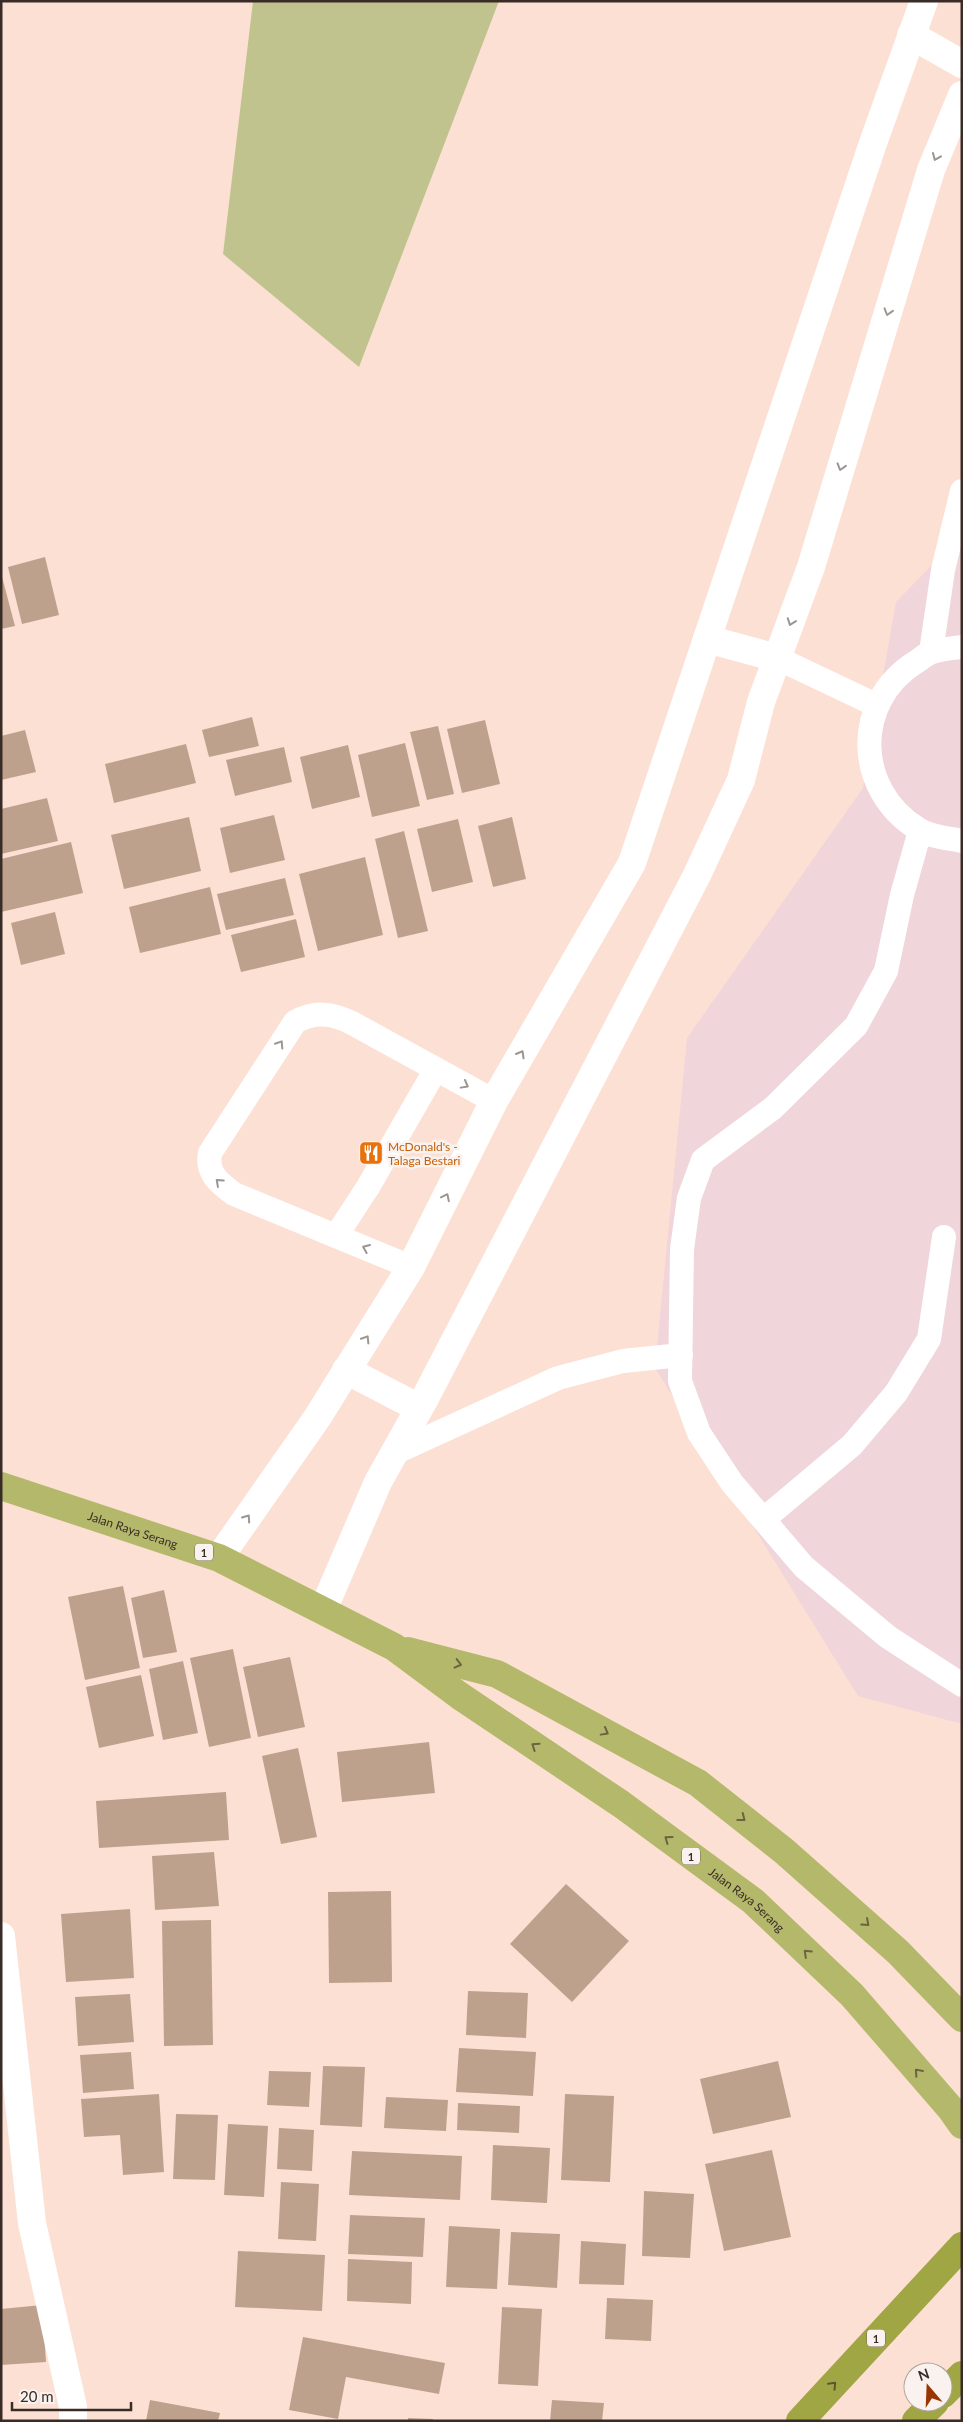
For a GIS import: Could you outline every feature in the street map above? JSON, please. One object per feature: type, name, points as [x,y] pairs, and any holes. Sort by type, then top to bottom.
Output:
[{"type":"highway","name":"Jalan Raya Serang","points":[[1,1486],[219,1558],[394,1647],[460,1696],[621,1804],[753,1901],[852,1995],[956,2117]]},
{"type":"highway","name":"Jalan Raya Serang","points":[[394,1647],[498,1674],[698,1783],[791,1857],[898,1952],[962,2018]]},
{"type":"highway","name":"1","points":[[800,2421],[962,2246]]},
{"type":"highway","points":[[953,2384],[962,2375]]},
{"type":"highway","points":[[916,2421],[925,2412]]},
{"type":"street","points":[[219,1558],[317,1418],[411,1267],[494,1101],[632,862],[924,1]]},
{"type":"street","points":[[911,35],[962,64]]},
{"type":"street","points":[[323,1610],[378,1482],[419,1408],[696,875],[741,780],[760,702],[811,567],[931,170],[959,110]]},
{"type":"street","points":[[707,639],[777,658]]},
{"type":"street","points":[[346,1370],[419,1408]]},
{"type":"street","points":[[1,1936],[32,2223],[73,2407],[73,2421]]},
{"type":"lane","points":[[931,652],[943,570],[962,491]]},
{"type":"lane","points":[[962,646],[931,652],[898,673],[876,705],[868,744],[876,782],[898,815],[920,831],[962,841]]},
{"type":"lane","points":[[777,658],[876,705]]},
{"type":"lane","points":[[920,831],[902,895],[886,970],[856,1026],[773,1108],[703,1160],[689,1198],[682,1249],[680,1381],[699,1433],[732,1483],[804,1567],[888,1637],[962,1685]]},
{"type":"lane","points":[[411,1267],[234,1194],[212,1175],[208,1160],[210,1152],[295,1022],[301,1018],[318,1014],[338,1016],[494,1101]]},
{"type":"lane","points":[[336,1236],[368,1187],[436,1069]]},
{"type":"lane","points":[[764,1519],[852,1445],[896,1394],[929,1339],[944,1237]]},
{"type":"lane","points":[[394,1453],[558,1378],[623,1362],[680,1355]]},
{"type":"shaded area","points":[[962,534],[962,1724],[858,1696],[655,1368],[687,1038],[863,788],[896,602]]},
{"type":"green space","points":[[253,1],[499,1],[359,367],[223,254]]},
{"type":"building","points":[[45,557],[59,615],[22,624],[8,567]]},
{"type":"building","points":[[1,573],[15,626],[1,629]]},
{"type":"building","points":[[252,717],[259,746],[209,757],[202,730]]},
{"type":"building","points":[[485,720],[500,784],[462,793],[447,729]]},
{"type":"building","points":[[438,726],[454,794],[427,800],[410,732]]},
{"type":"building","points":[[25,730],[36,772],[1,780],[1,736]]},
{"type":"building","points":[[405,743],[420,806],[372,817],[358,755]]},
{"type":"building","points":[[186,744],[196,783],[114,803],[105,764]]},
{"type":"building","points":[[348,745],[360,797],[312,809],[300,757]]},
{"type":"building","points":[[284,747],[292,782],[235,796],[226,760]]},
{"type":"building","points":[[47,798],[58,841],[1,854],[1,809]]},
{"type":"building","points":[[274,815],[285,860],[230,873],[220,828]]},
{"type":"building","points":[[189,817],[201,871],[124,889],[111,835]]},
{"type":"building","points":[[512,817],[526,879],[493,887],[478,826]]},
{"type":"building","points":[[458,819],[473,882],[432,892],[417,829]]},
{"type":"building","points":[[404,831],[428,931],[398,938],[375,839]]},
{"type":"building","points":[[71,842],[83,893],[1,912],[1,859]]},
{"type":"building","points":[[365,857],[383,935],[318,951],[299,874]]},
{"type":"building","points":[[285,878],[294,915],[226,930],[217,894]]},
{"type":"building","points":[[210,887],[221,934],[140,953],[129,907]]},
{"type":"building","points":[[55,912],[65,954],[21,965],[11,923]]},
{"type":"building","points":[[296,919],[305,957],[241,972],[231,935]]},
{"type":"building","points":[[123,1586],[140,1668],[85,1680],[68,1597]]},
{"type":"building","points":[[164,1590],[177,1652],[143,1658],[131,1598]]},
{"type":"building","points":[[233,1649],[251,1738],[209,1747],[190,1658]]},
{"type":"building","points":[[290,1657],[305,1727],[258,1737],[243,1667]]},
{"type":"building","points":[[183,1661],[198,1733],[163,1740],[149,1669]]},
{"type":"building","points":[[141,1675],[154,1736],[99,1748],[86,1687]]},
{"type":"building","points":[[429,1742],[435,1793],[342,1802],[337,1752]]},
{"type":"building","points":[[298,1748],[317,1837],[281,1844],[262,1756]]},
{"type":"building","points":[[226,1792],[229,1840],[99,1848],[96,1801]]},
{"type":"building","points":[[214,1852],[219,1906],[155,1910],[152,1856]]},
{"type":"building","points":[[566,1884],[629,1941],[572,2002],[510,1944]]},
{"type":"building","points":[[391,1891],[392,1982],[329,1983],[328,1892]]},
{"type":"building","points":[[130,1909],[134,1978],[66,1982],[61,1914]]},
{"type":"building","points":[[211,1920],[213,2045],[164,2046],[162,1921]]},
{"type":"building","points":[[468,1991],[528,1993],[526,2038],[466,2035]]},
{"type":"building","points":[[130,1994],[134,2042],[78,2046],[75,1997]]},
{"type":"building","points":[[459,2048],[536,2052],[533,2096],[456,2092]]},
{"type":"building","points":[[131,2052],[134,2089],[83,2093],[80,2055]]},
{"type":"building","points":[[778,2061],[791,2117],[713,2134],[700,2079]]},
{"type":"building","points":[[323,2066],[365,2067],[362,2127],[320,2125]]},
{"type":"building","points":[[269,2071],[311,2072],[309,2107],[267,2105]]},
{"type":"building","points":[[159,2094],[164,2172],[123,2175],[120,2135],[84,2137],[81,2099]]},
{"type":"building","points":[[565,2094],[614,2096],[610,2182],[561,2180]]},
{"type":"building","points":[[386,2097],[448,2100],[446,2131],[384,2128]]},
{"type":"building","points":[[458,2103],[520,2106],[519,2133],[457,2130]]},
{"type":"building","points":[[176,2114],[218,2115],[215,2180],[173,2179]]},
{"type":"building","points":[[228,2124],[268,2126],[264,2197],[224,2195]]},
{"type":"building","points":[[279,2128],[314,2130],[312,2171],[277,2169]]},
{"type":"building","points":[[493,2145],[550,2148],[547,2203],[491,2200]]},
{"type":"building","points":[[772,2150],[791,2237],[724,2251],[705,2164]]},
{"type":"building","points":[[352,2151],[462,2156],[460,2200],[349,2195]]},
{"type":"building","points":[[281,2182],[319,2184],[316,2241],[278,2239]]},
{"type":"building","points":[[644,2191],[694,2194],[690,2258],[642,2256]]},
{"type":"building","points":[[350,2215],[425,2218],[423,2257],[348,2254]]},
{"type":"building","points":[[449,2226],[500,2229],[497,2289],[446,2287]]},
{"type":"building","points":[[511,2232],[560,2234],[557,2288],[508,2285]]},
{"type":"building","points":[[581,2241],[626,2244],[624,2285],[579,2284]]},
{"type":"building","points":[[238,2251],[325,2255],[322,2311],[235,2307]]},
{"type":"building","points":[[348,2259],[412,2262],[411,2304],[347,2301]]},
{"type":"building","points":[[607,2298],[653,2300],[651,2341],[605,2339]]},
{"type":"building","points":[[42,2305],[46,2362],[1,2365],[1,2309]]},
{"type":"building","points":[[502,2307],[542,2309],[538,2386],[498,2384]]},
{"type":"building","points":[[303,2337],[445,2363],[439,2394],[346,2377],[338,2419],[289,2410]]},
{"type":"building","points":[[150,2400],[220,2413],[218,2421],[146,2421]]},
{"type":"building","points":[[552,2400],[604,2403],[602,2421],[550,2421]]},
{"type":"building","points":[[408,2418],[433,2419],[433,2421],[408,2421]]},
{"type":"place","name":"McDonald's - Talaga Bestari","points":[[371,1153]]}]
